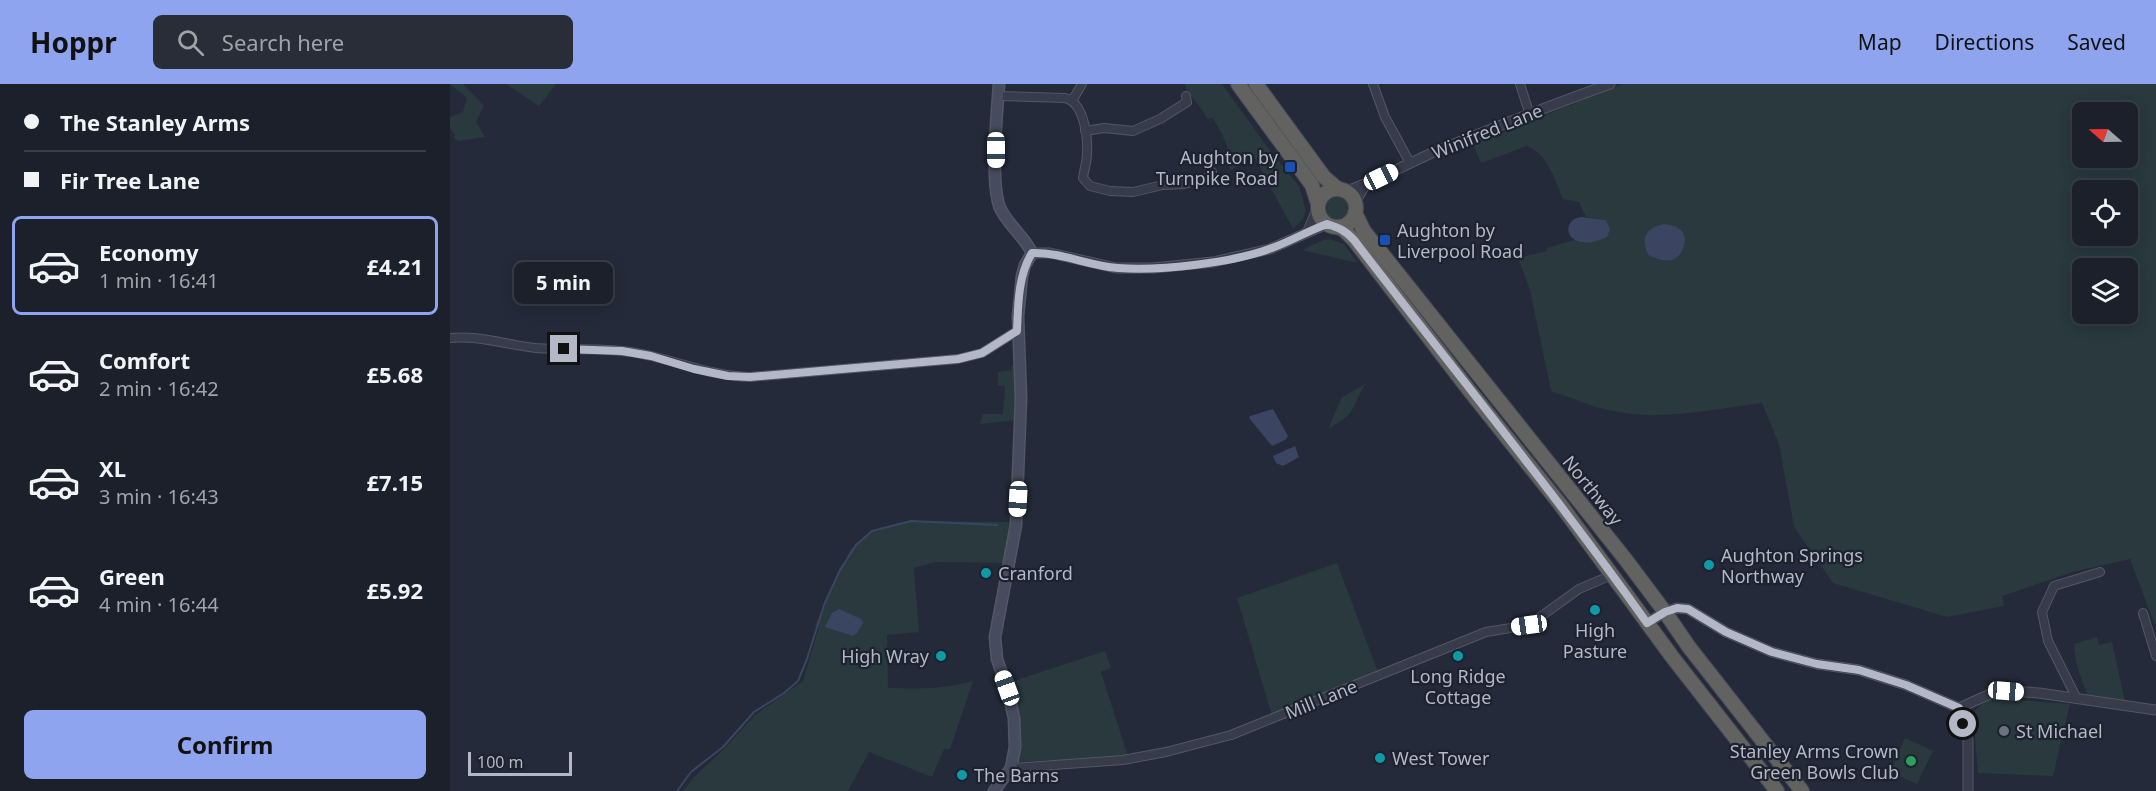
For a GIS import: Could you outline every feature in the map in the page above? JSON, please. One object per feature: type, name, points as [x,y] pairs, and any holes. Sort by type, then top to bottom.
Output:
[{"type":"highway","points":[[1238,84],[1312,185],[1322,220],[1332,225],[1348,223],[1355,207],[1341,189],[1324,177],[1256,84]]},
{"type":"highway","points":[[1318,206],[1325,192],[1341,189]]},
{"type":"highway","name":"Northway","points":[[1355,207],[1364,231],[1626,561],[1689,647],[1802,791]]},
{"type":"highway","name":"Northway","points":[[1332,225],[1343,229],[1354,240],[1560,504],[1647,623],[1777,791]]},
{"type":"highway","points":[[1611,572],[1626,561]]},
{"type":"main road","points":[[994,791],[1011,768],[1015,747],[1014,718],[997,659],[995,637],[1016,525],[1021,398],[1017,331],[1022,276],[1032,253],[1028,244],[1004,215],[997,196],[996,150],[999,84]]},
{"type":"street","points":[[1072,101],[1082,84]]},
{"type":"street","points":[[1374,84],[1385,117],[1410,163]]},
{"type":"street","points":[[1520,84],[1529,112]]},
{"type":"street","name":"Winifred Lane","points":[[1341,189],[1366,184],[1529,112],[1610,84]]},
{"type":"street","points":[[998,96],[1072,101],[1079,112],[1085,130],[1087,154],[1083,178],[1090,186],[1110,191],[1133,192],[1213,177]]},
{"type":"street","points":[[1085,130],[1104,128],[1133,131],[1160,119],[1189,101]]},
{"type":"street","points":[[1355,207],[1366,184]]},
{"type":"street","points":[[1308,231],[1318,206]]},
{"type":"street","points":[[1032,253],[1050,253],[1116,268],[1153,268],[1213,262],[1270,249],[1308,231],[1332,225]]},
{"type":"street","points":[[450,338],[488,338],[536,348],[622,351],[728,376],[750,377],[958,359],[982,353],[1017,331]]},
{"type":"street","name":"Mill Lane","points":[[1011,768],[1123,760],[1166,752],[1231,735],[1486,632],[1529,625],[1579,589],[1607,577],[1611,572]]},
{"type":"street","points":[[2077,699],[2048,641],[2042,612],[2054,586],[2100,572]]},
{"type":"street","points":[[1647,623],[1665,612],[1677,608],[1688,609],[1726,632],[1772,652],[1817,664],[1859,670],[1906,685],[1959,708],[1999,690],[2039,693],[2156,710]]},
{"type":"street","points":[[2143,613],[2156,656]]},
{"type":"street","points":[[1959,708],[1968,740],[1968,791]]},
{"type":"shaded area","points":[[450,84],[463,84],[484,106],[476,122],[485,137],[459,141],[454,138],[455,134],[450,129],[450,117],[463,112],[467,98]]},
{"type":"shaded area","points":[[506,84],[556,84],[539,106]]},
{"type":"shaded area","points":[[1184,84],[1222,84],[1273,155],[1299,186],[1306,211],[1303,219],[1293,229],[1254,156],[1231,170],[1224,138],[1213,118],[1207,119]]},
{"type":"shaded area","points":[[1623,84],[2156,84],[2156,628],[2130,559],[2073,572],[2002,596],[2004,606],[1947,617],[1833,583],[1794,527],[1779,444],[1762,403],[1686,413],[1647,415],[1602,408],[1551,391],[1530,290],[1518,258],[1547,251],[1547,248],[1574,240],[1584,243],[1606,220],[1586,217],[1579,202],[1563,199],[1546,162],[1527,146],[1481,163],[1473,144]]},
{"type":"shaded area","points":[[1337,193],[1347,197],[1351,207],[1347,217],[1337,221],[1327,217],[1323,207],[1327,197]]},
{"type":"shaded area","points":[[1330,239],[1344,244],[1358,263],[1302,250]]},
{"type":"shaded area","points":[[1011,366],[1016,366],[1015,420],[980,424],[983,414],[1003,414],[1005,387],[998,385],[998,372],[1012,370]]},
{"type":"shaded area","points":[[1367,383],[1350,413],[1328,429],[1342,397]]},
{"type":"shaded area","points":[[911,521],[1016,522],[1007,563],[935,562],[914,568],[919,632],[887,635],[888,688],[931,688],[973,681],[950,749],[944,749],[932,777],[869,752],[848,791],[683,791],[755,715],[803,681],[819,627],[815,626],[850,550],[872,532]]},
{"type":"shaded area","points":[[1337,563],[1378,672],[1272,716],[1237,598]]},
{"type":"shaded area","points":[[2097,637],[2099,645],[2112,642],[2126,706],[2091,701],[2085,687],[2077,667],[2074,644]]},
{"type":"shaded area","points":[[1105,651],[1111,668],[1101,672],[1128,756],[1019,762],[1021,733],[1011,682]]},
{"type":"shaded area","points":[[1990,698],[2070,704],[2053,776],[1978,773],[1973,712]]},
{"type":"shaded area","name":"Stanley Arms Crown Green Bowls Club","points":[[1905,738],[1933,751],[1917,784],[1890,772]]},
{"type":"water","points":[[1581,217],[1606,220],[1610,229],[1607,237],[1593,242],[1575,240],[1568,230],[1574,220]]},
{"type":"water","points":[[1664,224],[1678,228],[1685,239],[1679,255],[1672,260],[1663,260],[1648,255],[1646,249],[1646,235],[1652,228]]},
{"type":"water","points":[[1273,409],[1288,436],[1285,440],[1272,446],[1249,418]]},
{"type":"water","points":[[1295,446],[1299,457],[1283,466],[1276,463],[1273,456]]},
{"type":"water","points":[[839,609],[861,619],[863,623],[853,636],[825,627],[832,613]]},
{"type":"waterway","points":[[677,791],[691,772],[723,747],[754,712],[798,681],[824,605],[840,570],[856,545],[872,531],[911,521],[997,525]]},
{"type":"place","name":"Aughton by Turnpike Road","points":[[1290,167]]},
{"type":"place","name":"Aughton by Liverpool Road","points":[[1385,240]]},
{"type":"place","name":"Aughton Springs Northway","points":[[1709,565]]},
{"type":"place","name":"Cranford","points":[[986,573]]},
{"type":"place","name":"High Pasture","points":[[1595,610]]},
{"type":"place","name":"High Wray","points":[[941,656]]},
{"type":"place","name":"Long Ridge Cottage","points":[[1458,656]]},
{"type":"place","name":"St Michael","points":[[2004,731]]},
{"type":"place","name":"West Tower","points":[[1380,758]]},
{"type":"place","name":"Stanley Arms Crown Green Bowls Club","points":[[1911,761]]},
{"type":"place","name":"The Barns","points":[[962,775]]},
{"type":"route","points":[[564,349],[622,351],[728,376],[750,377],[958,359],[982,353],[1017,331],[1022,276],[1032,253],[1050,253],[1116,268],[1153,268],[1213,262],[1270,249],[1327,224],[1343,229],[1354,240],[1560,504],[1647,623],[1665,612],[1677,608],[1688,609],[1726,632],[1772,652],[1817,664],[1859,670],[1938,697],[1959,708],[1963,724]]}]
